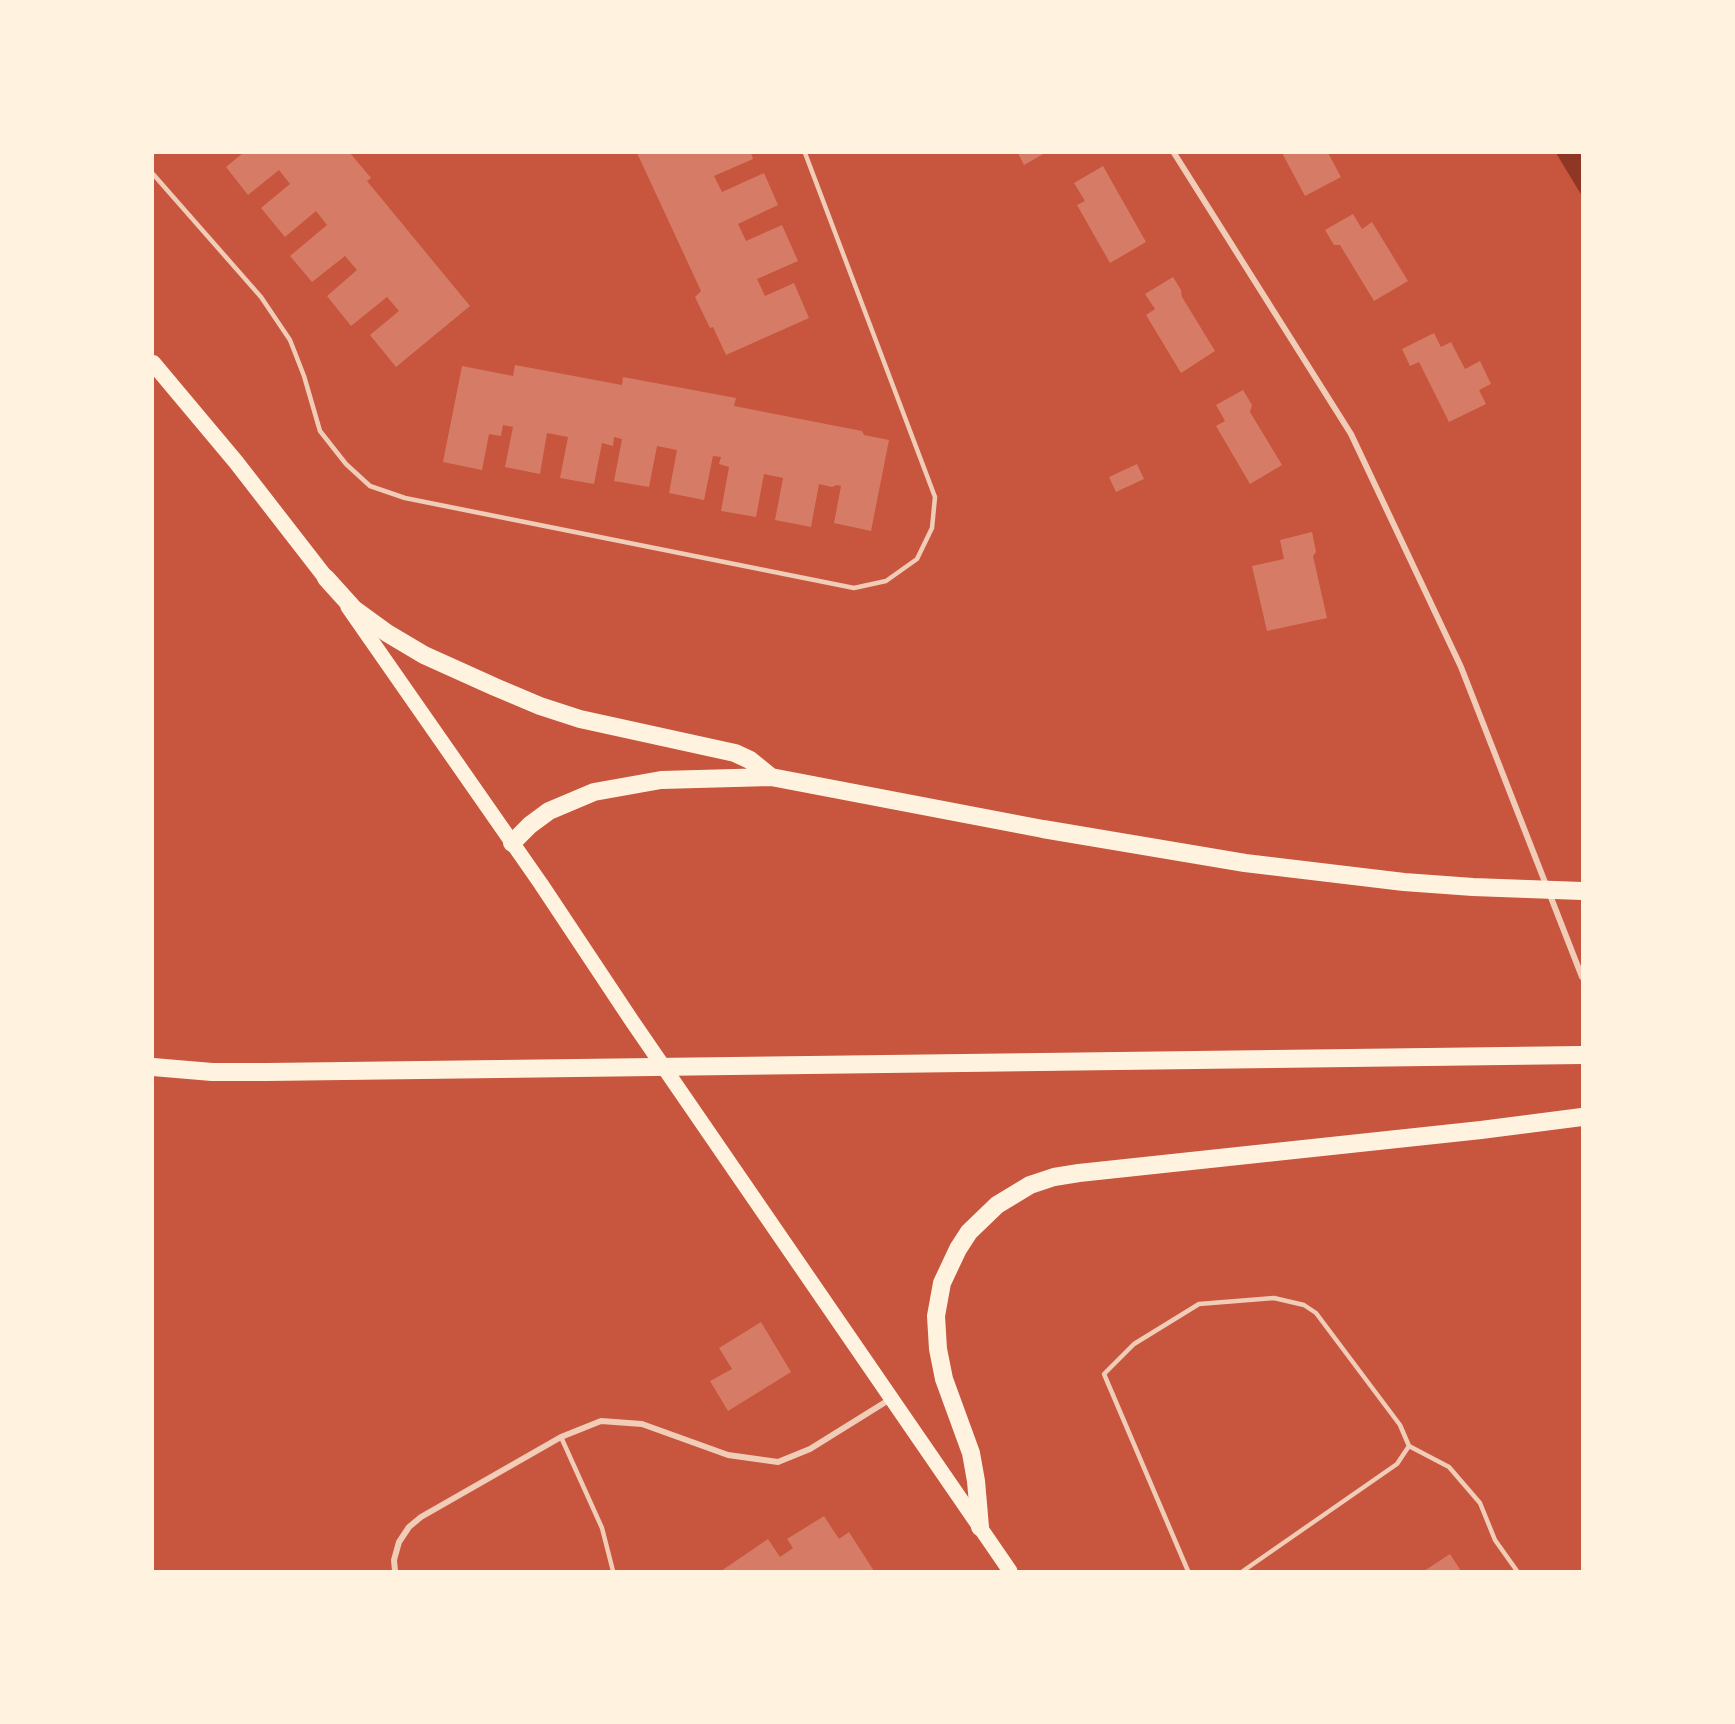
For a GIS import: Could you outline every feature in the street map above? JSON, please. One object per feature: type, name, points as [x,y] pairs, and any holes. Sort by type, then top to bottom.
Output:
[{"type":"highway","points":[[153,363],[236,462],[326,578],[354,609],[387,633],[424,655],[540,706],[580,719],[735,753],[750,760],[771,777]]},
{"type":"highway","points":[[512,843],[530,825],[549,811],[594,792],[662,780],[771,777],[1160,850],[1327,873],[1473,887],[1582,891]]},
{"type":"highway","points":[[153,1067],[212,1072],[267,1072],[1582,1055]]},
{"type":"highway","points":[[980,1527],[971,1453],[944,1379],[938,1349],[936,1316],[942,1283],[958,1249],[969,1232],[997,1205],[1030,1185],[1054,1177],[1079,1173],[1481,1130],[1578,1117]]},
{"type":"main road","points":[[326,578],[417,704],[1011,1571]]},
{"type":"street","points":[[1174,153],[1351,434],[1461,667],[1582,977]]},
{"type":"street","points":[[395,1571],[394,1560],[399,1542],[415,1522],[502,1469],[561,1437],[601,1421],[642,1424],[728,1455],[778,1462],[810,1449],[892,1398]]},
{"type":"lane","points":[[153,174],[261,297],[290,340],[304,376],[320,431],[346,464],[370,486],[405,498],[854,588],[886,581],[917,559],[932,528],[935,497],[805,153]]},
{"type":"lane","points":[[1188,1571],[1104,1374],[1134,1344],[1199,1304],[1274,1298],[1304,1305],[1316,1313],[1400,1425],[1409,1446],[1449,1467],[1480,1503],[1495,1540],[1517,1571]]},
{"type":"lane","points":[[561,1437],[602,1528],[613,1571]]},
{"type":"lane","points":[[1243,1571],[1397,1464],[1409,1446]]},
{"type":"shaded area","points":[[1556,153],[1582,153],[1582,196]]},
{"type":"building","points":[[243,153],[350,153],[371,178],[367,181],[470,306],[396,367],[370,335],[399,311],[387,297],[351,326],[327,296],[357,270],[345,256],[312,282],[290,256],[327,225],[316,211],[285,237],[261,208],[290,184],[279,170],[248,195],[226,167]]},
{"type":"building","points":[[637,153],[751,153],[753,159],[714,176],[722,192],[764,173],[778,205],[738,224],[746,241],[782,225],[798,261],[757,279],[765,296],[794,283],[809,318],[726,355],[695,297],[701,291]]},
{"type":"building","points":[[1018,153],[1045,153],[1024,165]]},
{"type":"building","points":[[1282,153],[1328,153],[1341,177],[1305,196]]},
{"type":"building","points":[[1103,166],[1146,242],[1110,263],[1077,205],[1085,201],[1074,183]]},
{"type":"building","points":[[1353,214],[1362,229],[1372,222],[1408,281],[1374,301],[1340,245],[1334,245],[1325,230]]},
{"type":"building","points":[[1173,277],[1181,290],[1182,297],[1215,351],[1181,373],[1146,315],[1155,309],[1145,294]]},
{"type":"building","points":[[1434,333],[1441,347],[1451,342],[1465,369],[1480,361],[1491,384],[1479,390],[1486,404],[1449,422],[1419,362],[1410,366],[1402,349]]},
{"type":"building","points":[[515,365],[622,385],[623,377],[736,398],[734,406],[862,431],[864,435],[889,440],[871,531],[834,523],[841,486],[837,485],[832,487],[819,484],[811,527],[775,520],[783,478],[764,474],[756,517],[721,511],[729,467],[719,464],[721,457],[713,456],[704,500],[669,493],[677,450],[657,446],[649,487],[614,481],[622,439],[614,437],[613,446],[602,443],[594,484],[560,478],[568,437],[547,433],[540,474],[505,467],[513,427],[503,425],[501,436],[489,434],[482,470],[443,462],[462,366],[513,376]]},
{"type":"building","points":[[1243,390],[1252,405],[1250,412],[1282,465],[1250,484],[1216,426],[1225,421],[1216,405]]},
{"type":"building","points":[[1137,464],[1144,479],[1116,492],[1109,477]]},
{"type":"building","points":[[1312,532],[1316,552],[1313,556],[1327,618],[1267,631],[1252,566],[1284,559],[1280,540]]},
{"type":"building","points":[[761,1322],[791,1372],[728,1411],[710,1381],[732,1369],[719,1348]]},
{"type":"building","points":[[824,1516],[839,1539],[849,1532],[874,1571],[721,1571],[768,1539],[780,1557],[793,1548],[787,1539]]},
{"type":"building","points":[[1450,1554],[1461,1571],[1424,1571]]}]
